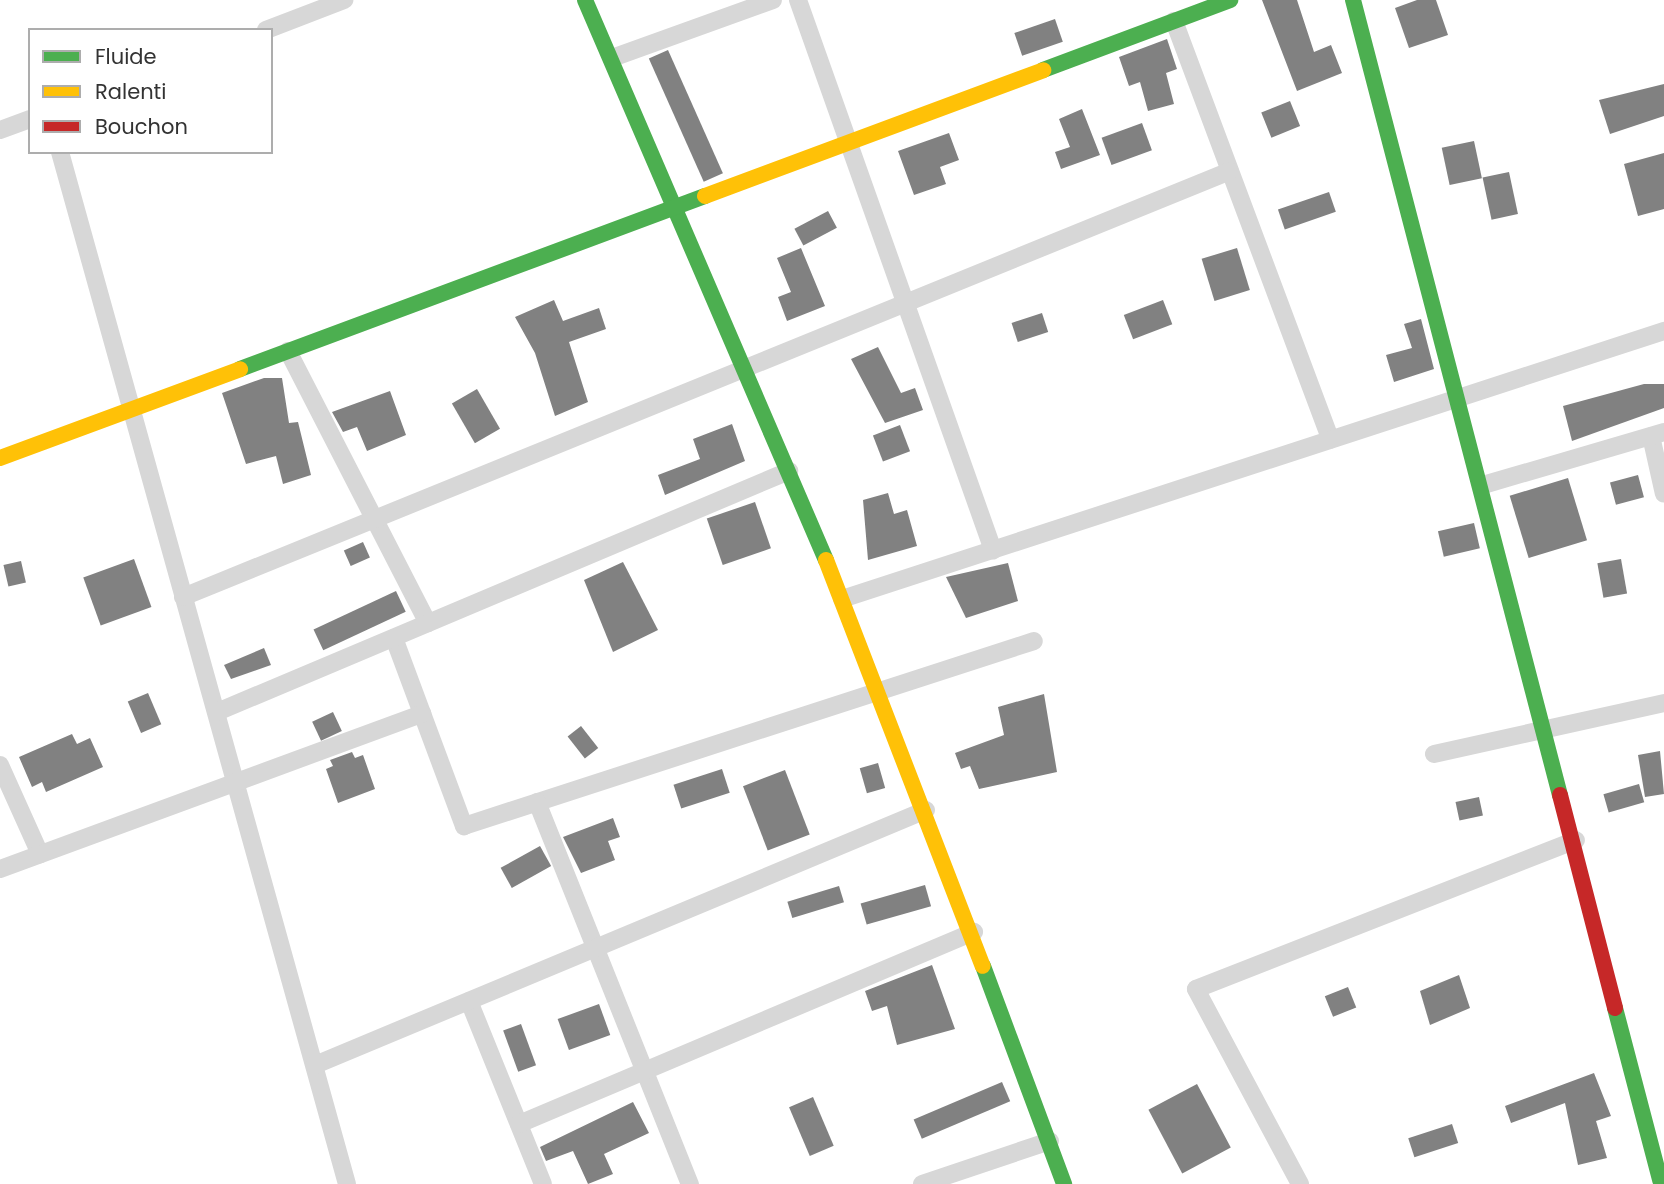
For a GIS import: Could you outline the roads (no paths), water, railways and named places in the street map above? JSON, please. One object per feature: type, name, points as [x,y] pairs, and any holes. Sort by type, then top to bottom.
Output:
[{"type":"street","points":[[271,28],[344,0]]},
{"type":"street","points":[[585,0],[679,207],[881,691],[974,932],[1064,1184]]},
{"type":"street","points":[[612,58],[773,0]]},
{"type":"street","points":[[798,0],[993,550]]},
{"type":"street","points":[[0,458],[126,407],[288,351],[679,207],[1230,0]]},
{"type":"street","points":[[1353,0],[1576,841],[1657,1181]]},
{"type":"street","points":[[1174,21],[1331,440]]},
{"type":"street","points":[[0,130],[28,121]]},
{"type":"street","points":[[61,154],[126,407],[238,781],[347,1184]]},
{"type":"street","points":[[183,597],[1230,171]]},
{"type":"street","points":[[842,599],[1664,331]]},
{"type":"street","points":[[288,351],[428,623]]},
{"type":"street","points":[[1483,485],[1657,434],[1664,494]]},
{"type":"street","points":[[217,712],[789,471]]},
{"type":"street","points":[[394,638],[464,826],[1034,641]]},
{"type":"street","points":[[1434,754],[1664,703]]},
{"type":"street","points":[[0,869],[422,714]]},
{"type":"street","points":[[0,765],[40,854]]},
{"type":"street","points":[[537,802],[593,949],[690,1184]]},
{"type":"street","points":[[315,1065],[926,810]]},
{"type":"street","points":[[1300,1184],[1196,989],[1576,841]]},
{"type":"street","points":[[519,1124],[974,932]]},
{"type":"street","points":[[469,1001],[543,1184]]},
{"type":"street","points":[[922,1184],[1049,1141]]}]
